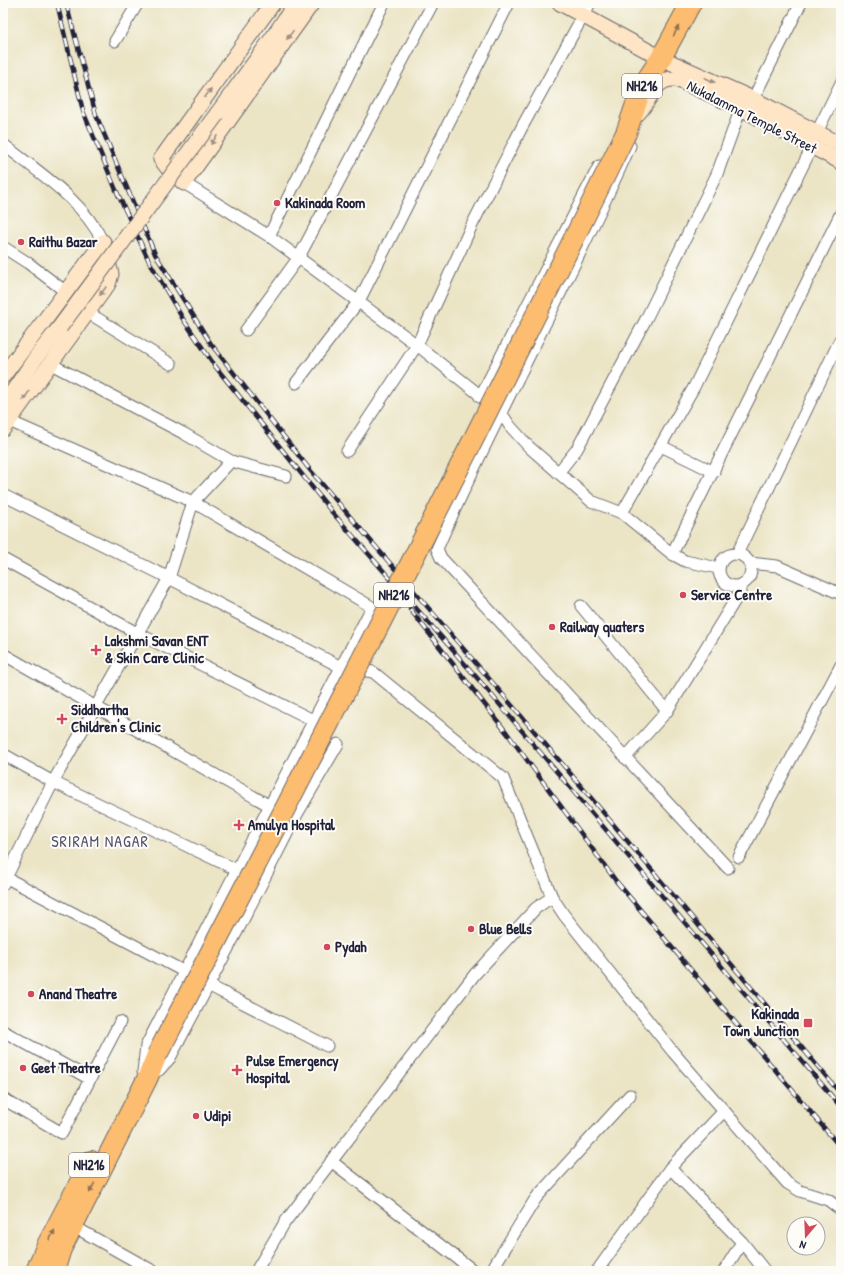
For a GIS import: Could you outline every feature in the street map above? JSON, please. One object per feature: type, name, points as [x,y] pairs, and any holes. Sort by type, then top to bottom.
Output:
[{"type":"highway","name":"NH216","points":[[54,1271],[61,1250],[150,1067],[399,585],[523,341],[633,117],[642,86],[661,58],[690,3]]},
{"type":"highway","name":"NH216","points":[[36,1271],[70,1199],[124,1101],[139,1076],[150,1067]]},
{"type":"street","points":[[115,41],[138,3]]},
{"type":"street","points":[[272,3],[161,159],[167,167],[184,183],[269,236],[299,257],[417,345],[480,397],[500,411],[510,426],[529,447],[591,501],[622,513],[672,554],[685,561],[718,568]]},
{"type":"street","points":[[3,406],[37,356],[271,40],[296,3]]},
{"type":"street","points":[[184,183],[312,3]]},
{"type":"street","points":[[269,236],[384,3]]},
{"type":"street","points":[[246,330],[299,257],[433,3]]},
{"type":"street","points":[[296,383],[358,301],[509,3]]},
{"type":"street","name":"Nukalamma Temple Street","points":[[560,3],[586,9],[661,58],[753,99],[841,145]]},
{"type":"street","points":[[753,99],[801,3]]},
{"type":"street","points":[[347,451],[417,345],[471,227],[586,9]]},
{"type":"street","name":"Nukalamma Temple Street","points":[[633,117],[660,82],[668,78],[676,79],[741,108],[841,162]]},
{"type":"street","points":[[817,132],[841,83]]},
{"type":"street","points":[[558,473],[577,449],[646,319],[717,174],[741,108]]},
{"type":"street","points":[[480,397],[618,127],[633,117]]},
{"type":"street","points":[[633,117],[634,136],[601,211],[500,411],[437,549],[441,558],[728,868]]},
{"type":"street","points":[[3,144],[74,200],[101,237],[111,274],[110,280],[6,425],[193,502],[372,607],[312,720],[238,870],[146,1046],[150,1067],[159,1070],[170,1058],[296,816],[338,744]]},
{"type":"street","points":[[622,513],[694,387],[812,147]]},
{"type":"street","points":[[672,554],[714,472],[841,213]]},
{"type":"street","points":[[3,376],[66,292],[101,237]]},
{"type":"street","points":[[3,247],[28,263],[66,292]]},
{"type":"street","points":[[87,312],[171,364]]},
{"type":"street","points":[[737,554],[841,338]]},
{"type":"street","points":[[49,363],[183,433],[231,461],[286,476]]},
{"type":"street","points":[[661,446],[714,472]]},
{"type":"street","points":[[185,972],[4,879],[53,782],[169,578],[193,502],[231,461]]},
{"type":"street","points":[[3,495],[169,578],[341,667],[373,672],[503,778],[552,897],[564,915],[674,1052],[787,1183],[800,1191],[828,1200],[841,1210]]},
{"type":"street","points":[[737,554],[743,555],[750,563],[751,569],[748,579],[740,586],[724,583],[721,579],[718,568],[720,563],[727,555],[737,554]]},
{"type":"street","points":[[3,559],[137,633],[312,720]]},
{"type":"street","points":[[750,563],[777,566],[841,594]]},
{"type":"street","points":[[625,758],[667,711],[740,592],[740,586]]},
{"type":"street","points":[[581,606],[667,711]]},
{"type":"street","points":[[3,654],[270,806]]},
{"type":"street","points":[[739,857],[841,664]]},
{"type":"street","points":[[3,754],[53,782],[238,870]]},
{"type":"street","points":[[256,1271],[285,1222],[475,974],[536,908],[552,897]]},
{"type":"street","points":[[208,986],[327,1046]]},
{"type":"street","points":[[3,1099],[62,1133],[120,1022]]},
{"type":"street","points":[[3,1031],[90,1079]]},
{"type":"street","points":[[491,1271],[536,1198],[630,1095]]},
{"type":"street","points":[[597,1271],[670,1168],[724,1110]]},
{"type":"street","points":[[331,1161],[474,1271]]},
{"type":"street","points":[[670,1168],[742,1242],[765,1271]]},
{"type":"street","points":[[73,1226],[153,1271]]},
{"type":"street","points":[[724,1271],[742,1242]]},
{"type":"railway","points":[[57,3],[83,111],[116,190],[149,261],[183,319],[215,366],[332,512],[478,679],[841,1107]]},
{"type":"railway","points":[[66,3],[96,115],[155,254],[211,344],[310,470],[564,766],[841,1094]]},
{"type":"railway","points":[[410,609],[507,733],[616,881],[841,1148]]},
{"type":"place","name":"Kakinada Room","points":[[277,203]]},
{"type":"place","name":"Raithu Bazar","points":[[21,242]]},
{"type":"place","name":"Service Centre","points":[[683,595]]},
{"type":"place","name":"Railway quaters","points":[[552,627]]},
{"type":"place","name":"Lakshmi Savan ENT & Skin Care Clinic","points":[[96,650]]},
{"type":"place","name":"Siddhartha Children's Clinic","points":[[62,719]]},
{"type":"place","name":"Amulya Hospital","points":[[239,825]]},
{"type":"place","name":"Blue Bells","points":[[471,929]]},
{"type":"place","name":"Pydah","points":[[327,947]]},
{"type":"place","name":"Anand Theatre","points":[[31,994]]},
{"type":"place","name":"Kakinada Town Junction","points":[[808,1023]]},
{"type":"place","name":"Geet Theatre","points":[[23,1068]]},
{"type":"place","name":"Pulse Emergency Hospital","points":[[237,1070]]},
{"type":"place","name":"Udipi","points":[[196,1116]]},
{"type":"district","name":"SRIRAM NAGAR","points":[[100,841]]}]
